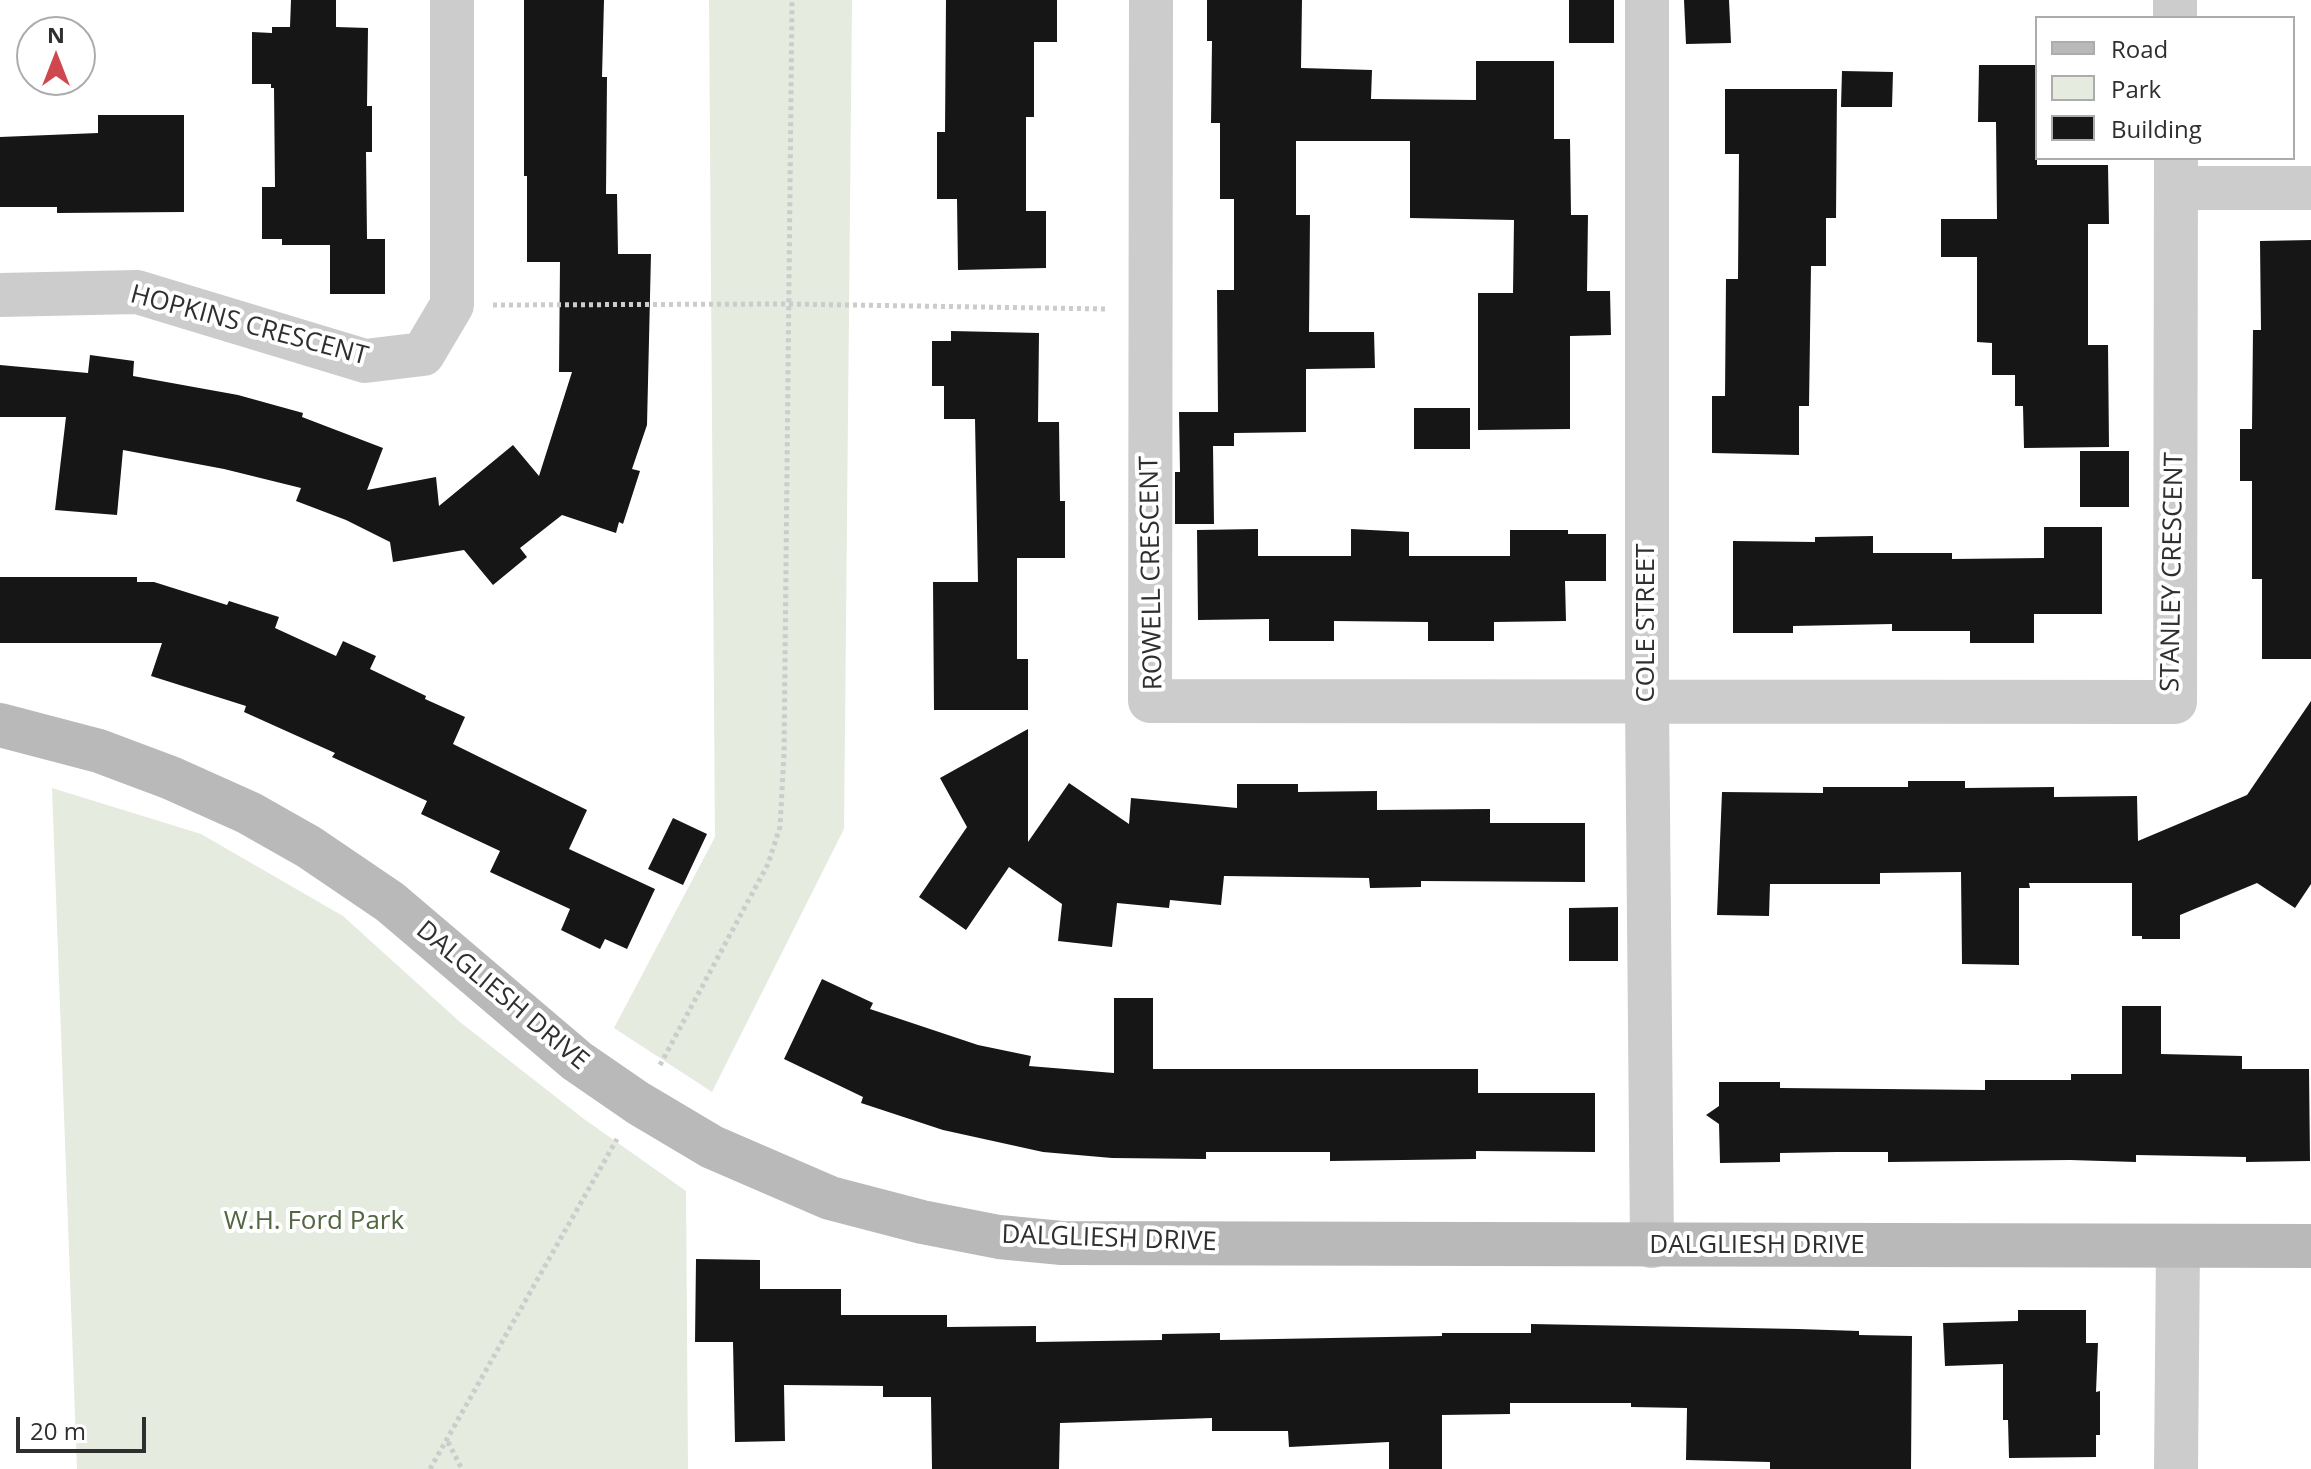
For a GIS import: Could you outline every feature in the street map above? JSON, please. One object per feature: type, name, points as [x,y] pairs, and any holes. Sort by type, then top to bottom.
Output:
[{"type":"street","points":[[452,0],[452,305]]},
{"type":"street","name":"ROWELL CRESCENT","points":[[1151,0],[1150,701],[1647,702]]},
{"type":"street","name":"COLE STREET","points":[[1647,0],[1647,702],[1652,1246]]},
{"type":"street","points":[[2176,173],[2311,188]]},
{"type":"street","name":"STANLEY CRESCENT","points":[[1647,702],[2175,702],[2176,173]]},
{"type":"street","name":"HOPKINS CRESCENT","points":[[0,295],[137,292],[365,361],[423,354],[452,305]]},
{"type":"street","name":"DALGLIESH DRIVE","points":[[0,725],[99,751],[171,778],[249,813],[309,847],[390,902],[577,1061],[638,1103],[712,1147],[830,1198],[922,1222],[999,1237],[1062,1243],[2311,1246]]},
{"type":"street","points":[[2176,1469],[2178,1246]]},
{"type":"path","points":[[430,1469],[638,1103],[768,864],[780,827],[784,754],[792,0]]},
{"type":"path","points":[[452,305],[787,304],[1151,310]]},
{"type":"path","points":[[447,1442],[462,1469]]},
{"type":"green space","points":[[709,0],[852,0],[844,829],[712,1092],[614,1028],[715,837]]},
{"type":"green space","name":"W.H. Ford Park","points":[[52,788],[201,834],[343,916],[460,1022],[584,1119],[686,1191],[688,1469],[77,1469]]},
{"type":"building","points":[[291,0],[336,0],[336,27],[368,28],[367,106],[372,106],[372,152],[366,152],[367,239],[385,239],[385,294],[330,294],[330,245],[282,245],[282,239],[262,239],[262,187],[275,187],[274,88],[271,84],[252,84],[252,32],[272,33],[272,27],[290,27]]},
{"type":"building","points":[[524,0],[604,0],[602,77],[607,77],[606,194],[617,194],[618,254],[651,254],[647,425],[632,469],[640,471],[623,524],[619,522],[616,533],[562,515],[520,548],[527,557],[493,585],[464,550],[393,562],[390,542],[346,520],[296,501],[301,488],[224,469],[123,450],[117,515],[55,510],[66,417],[0,417],[0,365],[88,373],[90,355],[134,361],[133,376],[238,395],[303,413],[302,417],[383,448],[367,490],[436,477],[439,506],[513,445],[539,476],[572,372],[559,372],[560,262],[527,262]]},
{"type":"building","points":[[946,0],[1057,0],[1057,42],[1034,42],[1034,117],[1026,117],[1026,211],[1046,211],[1046,268],[958,270],[957,199],[937,199],[937,132],[945,132]]},
{"type":"building","points":[[1207,0],[1302,0],[1301,68],[1372,70],[1371,99],[1476,100],[1476,61],[1554,61],[1554,139],[1570,139],[1571,215],[1588,215],[1587,291],[1610,291],[1611,335],[1570,336],[1570,429],[1478,430],[1478,293],[1513,293],[1514,220],[1410,218],[1410,141],[1296,141],[1296,215],[1310,215],[1309,332],[1374,332],[1375,368],[1306,369],[1306,432],[1234,433],[1234,446],[1213,446],[1214,524],[1175,524],[1175,472],[1180,472],[1179,412],[1218,412],[1217,290],[1234,290],[1234,199],[1220,199],[1220,123],[1211,123],[1212,41],[1207,41]]},
{"type":"building","points":[[1569,0],[1614,0],[1614,43],[1569,43]]},
{"type":"building","points":[[1684,0],[1729,0],[1731,43],[1686,44]]},
{"type":"building","points":[[1979,65],[2035,65],[2037,165],[2108,165],[2109,224],[2088,224],[2088,345],[2108,345],[2109,447],[2024,448],[2023,406],[2015,406],[2015,375],[1992,375],[1992,343],[1977,342],[1977,257],[1941,257],[1941,219],[1997,219],[1996,122],[1978,122]]},
{"type":"building","points":[[1842,71],[1893,72],[1892,107],[1841,107]]},
{"type":"building","points":[[1725,89],[1837,89],[1836,218],[1826,218],[1826,266],[1811,266],[1809,406],[1799,406],[1799,455],[1712,453],[1712,396],[1725,396],[1726,279],[1738,279],[1739,154],[1725,154]]},
{"type":"building","points":[[98,115],[184,115],[184,212],[57,213],[57,207],[0,207],[0,137],[98,133]]},
{"type":"building","points":[[2311,240],[2311,659],[2262,659],[2262,579],[2252,579],[2252,481],[2240,481],[2240,429],[2252,429],[2253,330],[2261,330],[2260,241]]},
{"type":"building","points":[[951,331],[1039,333],[1038,422],[1059,422],[1060,501],[1065,501],[1065,558],[1017,558],[1017,659],[1028,659],[1028,710],[934,710],[933,582],[978,582],[975,419],[944,419],[944,386],[932,386],[932,341],[951,341]]},
{"type":"building","points":[[1414,408],[1470,408],[1470,449],[1414,449]]},
{"type":"building","points":[[2080,451],[2129,451],[2129,507],[2080,507]]},
{"type":"building","points":[[2044,527],[2102,527],[2102,614],[2034,614],[2034,643],[1970,643],[1970,631],[1892,631],[1892,624],[1793,626],[1793,633],[1733,633],[1733,541],[1815,542],[1815,537],[1873,536],[1873,553],[1952,553],[1952,559],[2044,558]]},
{"type":"building","points":[[1258,529],[1258,556],[1351,556],[1351,529],[1409,532],[1409,556],[1510,556],[1510,530],[1568,530],[1568,534],[1606,534],[1606,581],[1565,581],[1566,621],[1494,622],[1494,641],[1428,641],[1428,622],[1334,621],[1334,641],[1269,641],[1269,619],[1198,620],[1197,530]]},
{"type":"building","points":[[0,577],[137,577],[137,582],[154,582],[227,605],[229,601],[279,617],[275,628],[336,656],[343,641],[376,656],[370,669],[465,717],[453,744],[587,810],[569,849],[655,889],[627,949],[605,939],[600,949],[561,930],[570,909],[490,872],[500,851],[421,814],[427,801],[332,757],[335,753],[244,712],[246,706],[151,676],[162,643],[0,643]]},
{"type":"building","points":[[2311,701],[2311,884],[2295,908],[2257,883],[2180,915],[2180,939],[2142,939],[2142,936],[2132,936],[2132,883],[2029,883],[2030,888],[2019,888],[2019,965],[1962,964],[1961,872],[1880,873],[1880,884],[1770,884],[1769,916],[1717,915],[1722,792],[1823,793],[1823,787],[1908,787],[1908,781],[1965,781],[1965,788],[2054,787],[2054,797],[2137,796],[2138,841],[2247,795]]},
{"type":"building","points":[[1028,729],[1028,842],[1069,783],[1129,824],[1131,798],[1237,808],[1237,784],[1298,784],[1298,792],[1377,791],[1377,810],[1490,809],[1490,823],[1585,823],[1585,882],[1421,881],[1421,887],[1370,888],[1369,878],[1224,876],[1221,905],[1170,900],[1169,908],[1117,903],[1112,947],[1058,941],[1062,904],[1009,867],[966,930],[919,897],[967,827],[940,778]]},
{"type":"building","points":[[673,818],[707,834],[683,885],[648,869]]},
{"type":"building","points":[[1618,907],[1618,961],[1569,961],[1569,908]]},
{"type":"building","points":[[822,979],[873,1003],[870,1009],[978,1045],[1031,1056],[1029,1066],[1114,1073],[1114,998],[1153,998],[1153,1069],[1478,1069],[1478,1093],[1595,1093],[1595,1152],[1476,1151],[1476,1159],[1330,1161],[1330,1152],[1206,1152],[1206,1159],[1112,1158],[1043,1152],[943,1130],[861,1103],[863,1097],[784,1059]]},
{"type":"building","points":[[2122,1006],[2161,1006],[2161,1054],[2242,1056],[2242,1069],[2309,1069],[2310,1161],[2246,1162],[2246,1157],[2136,1155],[2136,1162],[1888,1162],[1888,1152],[1837,1152],[1780,1153],[1780,1162],[1720,1163],[1719,1124],[1706,1115],[1719,1106],[1719,1082],[1780,1082],[1780,1088],[1985,1090],[1985,1080],[2071,1080],[2071,1074],[2122,1074]]},
{"type":"building","points":[[696,1259],[760,1260],[760,1289],[841,1289],[841,1315],[947,1315],[947,1327],[1036,1326],[1036,1342],[1162,1340],[1162,1334],[1220,1333],[1220,1340],[1531,1333],[1531,1324],[1798,1329],[1912,1336],[1911,1469],[1770,1469],[1770,1462],[1686,1460],[1687,1408],[1631,1407],[1631,1403],[1510,1403],[1510,1414],[1442,1415],[1442,1469],[1389,1469],[1389,1442],[1289,1447],[1288,1431],[1212,1431],[1212,1418],[1060,1423],[1059,1469],[932,1469],[931,1397],[883,1397],[883,1386],[784,1385],[785,1441],[735,1442],[733,1342],[695,1342]]},
{"type":"building","points":[[2018,1310],[2086,1310],[2086,1343],[2098,1343],[2096,1392],[2100,1391],[2100,1435],[2096,1435],[2096,1457],[2009,1458],[2008,1420],[2003,1420],[2003,1364],[1945,1366],[1943,1323],[2018,1321]]}]
